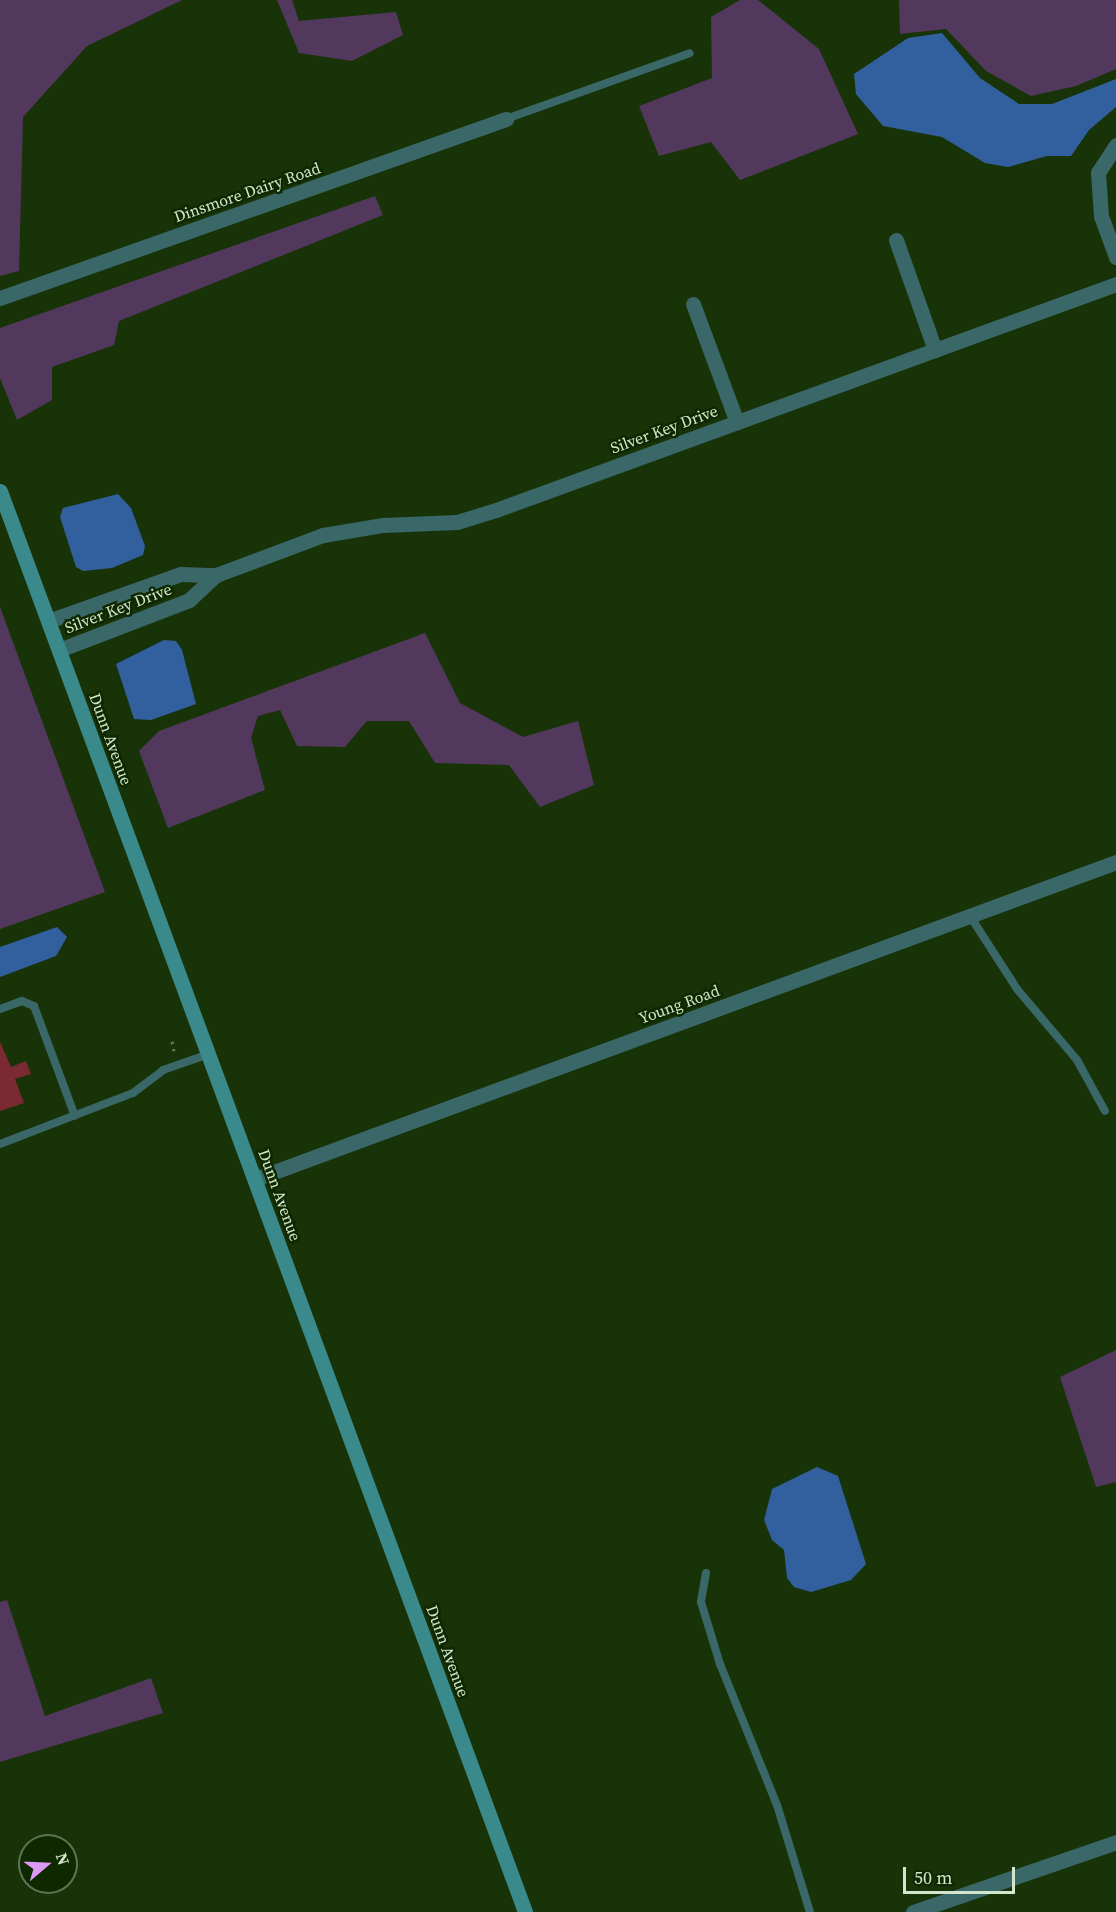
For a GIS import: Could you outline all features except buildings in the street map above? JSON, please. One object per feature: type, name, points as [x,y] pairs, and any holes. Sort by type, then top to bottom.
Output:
[{"type":"main road","name":"Dunn Avenue","points":[[0,491],[525,1912]]},
{"type":"street","name":"Dinsmore Dairy Road","points":[[0,298],[506,119]]},
{"type":"street","points":[[1116,145],[1098,173],[1098,190],[1116,256]]},
{"type":"street","points":[[896,240],[935,350]]},
{"type":"street","name":"Silver Key Drive","points":[[48,621],[181,574],[216,575],[323,535],[383,525],[457,522],[1116,284]]},
{"type":"street","points":[[693,304],[737,422]]},
{"type":"street","name":"Silver Key Drive","points":[[59,650],[189,600],[216,575]]},
{"type":"street","name":"Young Road","points":[[255,1179],[1116,862]]},
{"type":"street","points":[[913,1912],[1116,1842]]},
{"type":"lane","points":[[506,119],[690,53]]},
{"type":"lane","points":[[970,916],[1017,989],[1077,1060],[1105,1111]]},
{"type":"lane","points":[[0,1009],[22,1001],[34,1006],[75,1116]]},
{"type":"lane","points":[[0,1144],[133,1093],[163,1070],[209,1054]]},
{"type":"lane","points":[[706,1573],[701,1602],[720,1664],[777,1805],[810,1912]]},
{"type":"path","points":[[172,1041],[174,1052]]},
{"type":"shaded area","points":[[0,0],[182,0],[87,46],[23,117],[19,271],[0,276]]},
{"type":"shaded area","points":[[277,0],[292,0],[299,21],[396,12],[403,35],[352,61],[299,53]]},
{"type":"shaded area","points":[[740,0],[758,0],[819,49],[858,134],[740,180],[711,142],[659,156],[639,106],[712,78],[711,17]]},
{"type":"shaded area","points":[[899,0],[1116,0],[1116,69],[1076,86],[1031,96],[986,71],[946,29],[900,34]]},
{"type":"shaded area","points":[[375,196],[383,215],[119,321],[114,345],[52,367],[52,400],[17,420],[0,378],[0,328]]},
{"type":"shaded area","points":[[0,607],[105,892],[0,929]]},
{"type":"shaded area","points":[[425,633],[460,703],[523,737],[578,721],[594,785],[540,807],[509,765],[435,763],[409,721],[367,721],[345,747],[297,746],[280,710],[258,716],[251,738],[265,790],[168,828],[139,751],[159,731]]},
{"type":"shaded area","points":[[1116,1350],[1116,1482],[1096,1487],[1060,1377]]},
{"type":"shaded area","points":[[7,1600],[45,1716],[151,1678],[163,1713],[0,1762],[0,1602]]},
{"type":"water","points":[[942,33],[980,78],[1019,104],[1052,104],[1116,79],[1116,107],[1089,130],[1071,156],[1047,156],[1008,167],[985,163],[942,137],[883,126],[856,94],[854,74],[908,38]]},
{"type":"water","points":[[118,494],[131,508],[145,546],[143,555],[112,568],[83,571],[76,567],[60,517],[63,508]]},
{"type":"water","points":[[164,640],[176,641],[182,650],[196,704],[151,720],[134,719],[116,664]]},
{"type":"water","points":[[57,927],[67,937],[56,956],[0,977],[0,947]]},
{"type":"water","points":[[817,1467],[838,1476],[866,1564],[851,1580],[811,1592],[794,1587],[787,1578],[784,1550],[772,1540],[764,1520],[772,1489]]}]
